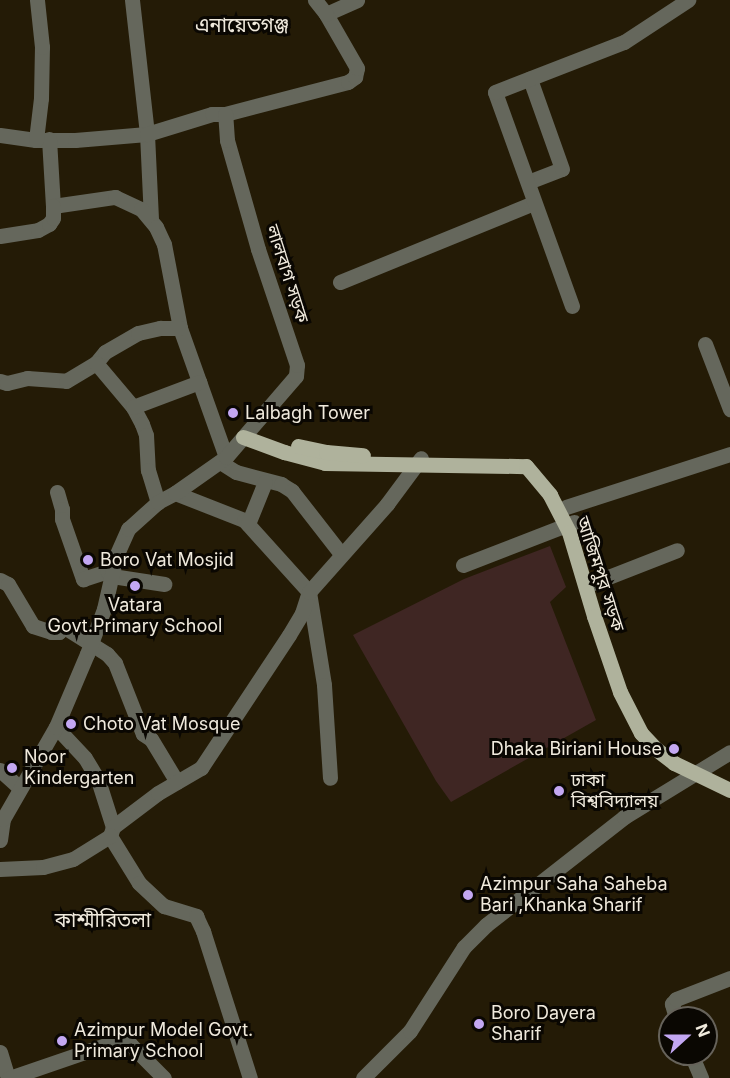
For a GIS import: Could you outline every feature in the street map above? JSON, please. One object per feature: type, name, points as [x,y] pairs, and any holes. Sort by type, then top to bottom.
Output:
[{"type":"main road","name":"আজিমপুর সড়ক","points":[[247,434],[326,452],[418,462],[526,466],[570,523],[636,712],[660,745],[730,790]]},
{"type":"main road","name":"আজিমপুর সড়ক","points":[[418,462],[522,456],[551,482],[566,507],[594,616],[631,716],[656,750],[698,771],[730,782]]},
{"type":"street","points":[[0,236],[39,230],[49,224],[53,218],[43,139],[42,47],[37,0]]},
{"type":"street","points":[[132,0],[147,134],[151,218],[164,244],[180,328],[223,459],[236,472],[265,482],[281,484],[292,491],[341,554]]},
{"type":"street","points":[[0,135],[43,139],[147,134],[212,114],[225,114],[348,82],[355,77],[357,69],[326,14],[315,0]]},
{"type":"street","points":[[326,14],[357,0]]},
{"type":"street","points":[[572,306],[495,92],[624,42],[688,0]]},
{"type":"street","points":[[528,182],[562,169],[530,79]]},
{"type":"street","name":"লালবাগ সড়ক","points":[[0,840],[3,819],[56,727],[104,609],[116,556],[128,529],[158,502],[175,494],[223,459],[296,376],[297,364],[258,249],[228,140],[225,114]]},
{"type":"street","points":[[53,206],[115,197],[130,202],[151,218]]},
{"type":"street","points":[[340,282],[534,202]]},
{"type":"street","points":[[0,381],[7,383],[27,378],[66,381],[96,363],[105,352],[138,333],[160,328],[180,328]]},
{"type":"street","points":[[705,344],[730,410]]},
{"type":"street","points":[[96,363],[133,407],[146,435],[148,470],[158,502]]},
{"type":"street","points":[[133,407],[199,382]]},
{"type":"street","points":[[566,507],[730,454]]},
{"type":"street","points":[[0,869],[43,867],[73,859],[177,782],[201,768],[289,635],[302,613],[309,592],[387,504],[418,462]]},
{"type":"street","points":[[248,524],[265,482]]},
{"type":"street","points":[[57,492],[62,509],[62,519],[83,579],[107,572],[112,576],[164,584]]},
{"type":"street","points":[[175,494],[219,510],[248,524],[309,592],[324,685],[330,778]]},
{"type":"street","points":[[464,565],[570,523]]},
{"type":"street","points":[[592,583],[677,550]]},
{"type":"street","points":[[0,580],[8,584],[33,626],[51,632],[59,632],[64,627],[90,641],[115,663],[143,734],[152,739],[177,782]]},
{"type":"street","points":[[56,727],[85,758],[98,780],[111,832],[139,883],[150,896],[164,906],[196,916],[203,931],[250,1078]]},
{"type":"street","points":[[363,1078],[411,1031],[464,947],[486,925],[624,817],[730,752]]},
{"type":"street","points":[[0,770],[20,788]]},
{"type":"street","points":[[673,1006],[676,999],[730,978]]},
{"type":"street","points":[[0,1052],[8,1078],[122,1041],[130,1044],[164,1078]]},
{"type":"shaded area","points":[[550,546],[566,587],[550,602],[596,720],[451,802],[436,781],[353,635],[464,579]]},
{"type":"place","name":"Lalbagh Tower","points":[[233,413]]},
{"type":"place","name":"Boro Vat Mosjid","points":[[88,560]]},
{"type":"place","name":"Vatara Govt.Primary School","points":[[135,586]]},
{"type":"place","name":"Choto Vat Mosque","points":[[71,724]]},
{"type":"place","name":"Dhaka Biriani House","points":[[674,749]]},
{"type":"place","name":"Noor Kindergarten","points":[[12,768]]},
{"type":"place","name":"ঢাকা বিশ্ববিদ্যালয়","points":[[559,791]]},
{"type":"place","name":"Azimpur Saha Saheba Bari ,Khanka Sharif","points":[[468,895]]},
{"type":"place","name":"Boro Dayera Sharif","points":[[479,1024]]},
{"type":"place","name":"Azimpur Model Govt. Primary School","points":[[62,1041]]},
{"type":"district","name":"এনায়েতগঞ্জ","points":[[242,25]]},
{"type":"district","name":"কাশ্মীরিতলা","points":[[103,920]]}]
